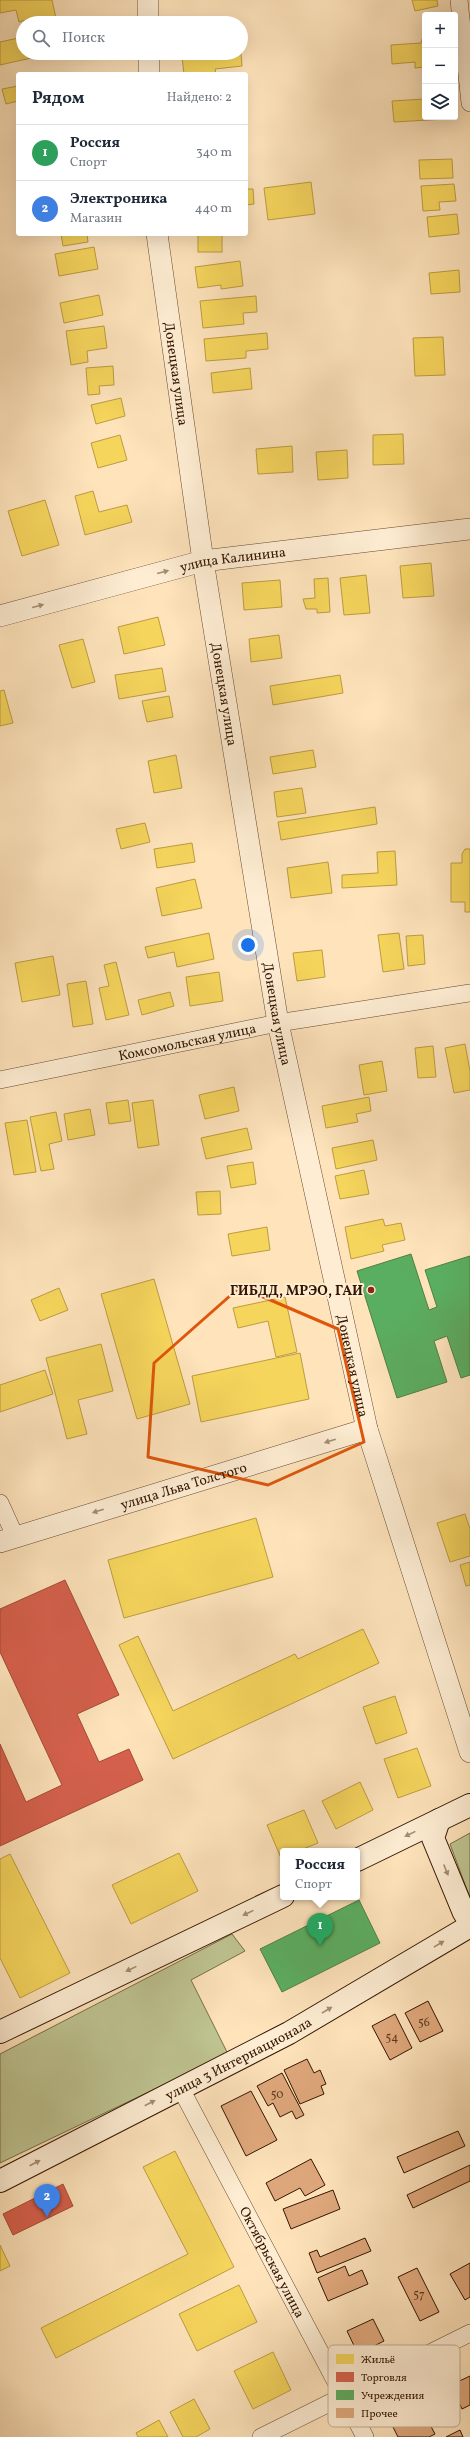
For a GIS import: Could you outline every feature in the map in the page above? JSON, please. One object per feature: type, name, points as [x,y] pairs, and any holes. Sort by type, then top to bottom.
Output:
[{"type":"main road","points":[[360,1859],[470,1804]]},
{"type":"main road","points":[[439,1820],[433,1838],[464,1913],[470,1916]]},
{"type":"main road","points":[[0,2032],[280,1897]]},
{"type":"main road","name":"улица 3 Интернационала","points":[[0,2181],[180,2087],[289,2033],[470,1926]]},
{"type":"street","points":[[148,0],[148,16]]},
{"type":"street","points":[[459,0],[470,103]]},
{"type":"street","points":[[149,60],[149,72]]},
{"type":"street","name":"Донецкая улица","points":[[158,236],[203,562],[278,1023],[367,1429],[470,1752]]},
{"type":"street","name":"улица Калинина","points":[[0,616],[203,562],[470,529]]},
{"type":"street","name":"Комсомольская улица","points":[[0,1080],[278,1023],[470,993]]},
{"type":"street","name":"улица Льва Толстого","points":[[7,1539],[367,1429]]},
{"type":"street","points":[[0,1503],[7,1539]]},
{"type":"street","name":"Октябрьская улица","points":[[180,2087],[328,2365]]},
{"type":"street","points":[[446,2345],[470,2333]]},
{"type":"street","points":[[261,2437],[328,2403]]},
{"type":"street","name":"Октябрьская улица","points":[[360,2427],[365,2437]]},
{"type":"highlighted area","points":[[240,1287],[338,1329],[364,1442],[268,1485],[148,1457],[154,1363]]},
{"type":"green space","points":[[470,1833],[470,1898],[450,1844]]},
{"type":"green space","points":[[232,1934],[245,1951],[191,1980],[228,2054],[0,2163],[0,2054]]},
{"type":"building: Жильё","points":[[0,0],[52,0],[55,16],[18,16],[16,10],[0,13]]},
{"type":"building: Жильё","points":[[412,0],[437,0],[438,6],[415,11]]},
{"type":"building: Жильё","points":[[16,39],[16,60],[22,60],[0,65],[0,42]]},
{"type":"building: Жильё","points":[[422,40],[422,67],[415,68],[415,62],[392,64],[391,45],[421,43]]},
{"type":"building: Жильё","points":[[182,60],[242,60],[242,66],[215,69],[216,72],[184,72]]},
{"type":"building: Жильё","points":[[16,86],[16,102],[6,104],[2,89]]},
{"type":"building: Жильё","points":[[422,99],[422,120],[429,120],[394,122],[392,101]]},
{"type":"building: Жильё","points":[[452,159],[453,178],[420,179],[419,160]]},
{"type":"building: Жильё","points":[[311,182],[315,214],[268,220],[264,188]]},
{"type":"building: Жильё","points":[[454,184],[456,201],[439,202],[440,210],[423,211],[421,186]]},
{"type":"building: Жильё","points":[[248,189],[253,189],[254,204],[248,205]]},
{"type":"building: Жильё","points":[[457,214],[459,234],[429,237],[427,217]]},
{"type":"building: Жильё","points":[[61,236],[87,236],[88,242],[63,246]]},
{"type":"building: Жильё","points":[[198,236],[222,236],[222,252],[198,252]]},
{"type":"building: Жильё","points":[[94,247],[98,269],[59,276],[55,254]]},
{"type":"building: Жильё","points":[[240,261],[243,286],[221,289],[221,285],[198,288],[195,267]]},
{"type":"building: Жильё","points":[[459,270],[460,292],[431,294],[429,273]]},
{"type":"building: Жильё","points":[[99,295],[103,315],[64,323],[60,303]]},
{"type":"building: Жильё","points":[[256,296],[257,312],[243,313],[244,324],[203,328],[200,301]]},
{"type":"building: Жильё","points":[[104,326],[107,348],[87,351],[88,362],[71,365],[66,331]]},
{"type":"building: Жильё","points":[[267,333],[268,349],[246,351],[246,358],[206,361],[204,339]]},
{"type":"building: Жильё","points":[[443,337],[445,375],[415,376],[413,338]]},
{"type":"building: Жильё","points":[[113,366],[114,385],[99,386],[100,394],[88,395],[86,368]]},
{"type":"building: Жильё","points":[[250,368],[252,389],[213,393],[211,373]]},
{"type":"building: Жильё","points":[[121,398],[125,416],[96,424],[91,405]]},
{"type":"building: Жильё","points":[[403,434],[404,464],[373,465],[373,435]]},
{"type":"building: Жильё","points":[[120,435],[127,460],[98,468],[91,443]]},
{"type":"building: Жильё","points":[[292,446],[293,472],[258,474],[256,449]]},
{"type":"building: Жильё","points":[[347,450],[348,478],[318,480],[316,452]]},
{"type":"building: Жильё","points":[[93,491],[99,512],[127,505],[132,522],[85,535],[75,496]]},
{"type":"building: Жильё","points":[[45,500],[59,545],[22,556],[8,511]]},
{"type":"building: Жильё","points":[[431,563],[434,596],[403,598],[400,566]]},
{"type":"building: Жильё","points":[[366,575],[370,613],[344,615],[340,578]]},
{"type":"building: Жильё","points":[[328,578],[330,612],[317,613],[317,609],[306,609],[303,599],[315,598],[314,579]]},
{"type":"building: Жильё","points":[[280,580],[282,607],[244,610],[242,583]]},
{"type":"building: Жильё","points":[[158,617],[165,645],[124,654],[118,627]]},
{"type":"building: Жильё","points":[[279,635],[282,658],[251,662],[249,639]]},
{"type":"building: Жильё","points":[[83,639],[95,682],[72,688],[59,645]]},
{"type":"building: Жильё","points":[[162,668],[166,691],[119,699],[115,675]]},
{"type":"building: Жильё","points":[[340,675],[343,693],[273,705],[270,686]]},
{"type":"building: Жильё","points":[[4,690],[13,723],[0,726],[0,691]]},
{"type":"building: Жильё","points":[[169,696],[173,717],[147,722],[142,701]]},
{"type":"building: Жильё","points":[[313,750],[316,767],[273,774],[270,757]]},
{"type":"building: Жильё","points":[[176,755],[182,788],[154,793],[148,761]]},
{"type":"building: Жильё","points":[[302,788],[306,813],[277,817],[274,792]]},
{"type":"building: Жильё","points":[[375,807],[377,824],[281,840],[278,822]]},
{"type":"building: Жильё","points":[[145,823],[150,842],[121,849],[116,829]]},
{"type":"building: Жильё","points":[[192,843],[195,862],[157,868],[154,849]]},
{"type":"building: Жильё","points":[[465,849],[470,849],[470,912],[465,912],[465,902],[451,902],[451,863],[462,863],[462,854]]},
{"type":"building: Жильё","points":[[395,851],[397,885],[342,888],[342,875],[378,873],[377,852]]},
{"type":"building: Жильё","points":[[328,862],[332,893],[291,898],[287,868]]},
{"type":"building: Жильё","points":[[195,879],[202,908],[162,916],[156,888]]},
{"type":"building: Жильё","points":[[209,933],[214,959],[177,967],[174,952],[148,958],[145,947]]},
{"type":"building: Жильё","points":[[399,933],[404,969],[383,972],[378,935]]},
{"type":"building: Жильё","points":[[423,935],[425,964],[408,966],[406,936]]},
{"type":"building: Жильё","points":[[322,950],[325,977],[297,981],[293,953]]},
{"type":"building: Жильё","points":[[53,956],[60,995],[22,1002],[15,963]]},
{"type":"building: Жильё","points":[[116,962],[129,1015],[106,1020],[99,988],[109,986],[104,965]]},
{"type":"building: Жильё","points":[[219,972],[223,1001],[190,1006],[186,977]]},
{"type":"building: Жильё","points":[[86,981],[93,1024],[73,1027],[67,984]]},
{"type":"building: Жильё","points":[[170,992],[174,1006],[142,1015],[138,1000]]},
{"type":"building: Жильё","points":[[465,1044],[470,1071],[470,1090],[454,1093],[445,1048]]},
{"type":"building: Жильё","points":[[433,1046],[436,1077],[418,1078],[415,1048]]},
{"type":"building: Жильё","points":[[382,1061],[387,1091],[364,1095],[359,1065]]},
{"type":"building: Жильё","points":[[234,1087],[239,1111],[205,1119],[199,1095]]},
{"type":"building: Жильё","points":[[369,1097],[371,1111],[356,1114],[358,1122],[326,1128],[322,1106]]},
{"type":"building: Жильё","points":[[128,1100],[131,1121],[109,1124],[106,1103]]},
{"type":"building: Жильё","points":[[153,1100],[159,1145],[138,1148],[132,1103]]},
{"type":"building: Жильё","points":[[90,1109],[95,1135],[68,1140],[64,1114]]},
{"type":"building: Жильё","points":[[56,1112],[62,1141],[49,1144],[54,1169],[41,1171],[30,1117]]},
{"type":"building: Жильё","points":[[27,1120],[36,1172],[14,1175],[5,1123]]},
{"type":"building: Жильё","points":[[247,1128],[252,1149],[206,1159],[201,1138]]},
{"type":"building: Жильё","points":[[373,1140],[377,1160],[336,1169],[332,1148]]},
{"type":"building: Жильё","points":[[253,1162],[256,1184],[231,1188],[227,1166]]},
{"type":"building: Жильё","points":[[364,1170],[369,1194],[340,1199],[335,1176]]},
{"type":"building: Жильё","points":[[220,1191],[221,1214],[198,1215],[196,1192]]},
{"type":"building: Жильё","points":[[383,1219],[385,1226],[401,1223],[405,1240],[382,1245],[384,1251],[351,1259],[345,1227]]},
{"type":"building: Жильё","points":[[267,1227],[270,1250],[232,1256],[228,1234]]},
{"type":"building: Жильё","points":[[154,1279],[190,1404],[137,1419],[101,1294]]},
{"type":"building: Жильё","points":[[59,1288],[68,1310],[40,1321],[31,1300]]},
{"type":"building: Жильё","points":[[285,1297],[297,1352],[276,1357],[268,1321],[238,1328],[233,1308]]},
{"type":"building: Жильё","points":[[101,1344],[113,1391],[78,1400],[87,1434],[67,1439],[46,1358]]},
{"type":"building: Жильё","points":[[300,1353],[309,1399],[201,1422],[192,1376]]},
{"type":"building: Жильё","points":[[45,1370],[53,1394],[0,1412],[0,1385]]},
{"type":"building: Жильё","points":[[465,1514],[470,1529],[470,1556],[450,1562],[437,1523]]},
{"type":"building: Жильё","points":[[256,1518],[273,1577],[124,1618],[108,1560]]},
{"type":"building: Жильё","points":[[470,1562],[470,1585],[466,1586],[460,1565]]},
{"type":"building: Жильё","points":[[363,1629],[379,1663],[173,1759],[119,1645],[138,1636],[173,1711],[295,1654],[298,1659]]},
{"type":"building: Жильё","points":[[395,1696],[407,1733],[376,1744],[363,1707]]},
{"type":"building: Жильё","points":[[417,1748],[431,1786],[398,1798],[384,1759]]},
{"type":"building: Жильё","points":[[360,1782],[373,1810],[336,1829],[322,1801]]},
{"type":"building: Жильё","points":[[304,1810],[318,1843],[306,1848],[280,1848],[280,1856],[267,1825]]},
{"type":"building: Жильё","points":[[179,1853],[198,1891],[131,1924],[112,1885]]},
{"type":"building: Жильё","points":[[10,1854],[70,1973],[20,1998],[0,1958],[0,1859]]},
{"type":"building: Жильё","points":[[175,2151],[234,2267],[56,2358],[41,2328],[188,2254],[143,2167]]},
{"type":"building: Жильё","points":[[0,2245],[10,2266],[0,2271]]},
{"type":"building: Жильё","points":[[239,2285],[257,2322],[197,2351],[179,2314]]},
{"type":"building: Жильё","points":[[273,2352],[291,2390],[253,2409],[234,2371]]},
{"type":"building: Жильё","points":[[194,2399],[210,2429],[196,2437],[183,2437],[170,2412]]},
{"type":"building: Жильё","points":[[159,2420],[168,2437],[138,2437],[136,2433]]},
{"type":"building: Торговля","points":[[65,1580],[119,1695],[77,1714],[99,1762],[129,1749],[143,1780],[0,1846],[0,1744],[26,1802],[62,1785],[0,1652],[0,1609]]},
{"type":"building: Торговля","points":[[63,2184],[73,2206],[13,2235],[3,2214]]},
{"type":"building: Учреждения","points":[[411,1254],[429,1310],[437,1307],[425,1270],[470,1256],[470,1375],[461,1378],[447,1336],[434,1341],[447,1382],[397,1398],[357,1271]]},
{"type":"building: Учреждения","points":[[359,1900],[380,1943],[282,1992],[260,1949]]},
{"type":"building: Прочее","points":[[428,2001],[443,2031],[420,2042],[405,2013]]},
{"type":"building: Прочее","points":[[395,2014],[412,2048],[390,2060],[372,2026]]},
{"type":"building: Прочее","points":[[307,2059],[314,2073],[320,2070],[326,2084],[321,2086],[324,2094],[300,2104],[284,2070]]},
{"type":"building: Прочее","points":[[282,2073],[304,2115],[296,2119],[292,2111],[280,2117],[273,2103],[268,2106],[257,2086]]},
{"type":"building: Прочее","points":[[251,2091],[277,2140],[246,2156],[221,2106]]},
{"type":"building: Прочее","points":[[458,2131],[465,2146],[404,2173],[397,2157]]},
{"type":"building: Прочее","points":[[311,2159],[325,2185],[305,2196],[300,2188],[275,2201],[266,2183]]},
{"type":"building: Прочее","points":[[470,2165],[470,2181],[413,2208],[407,2195]]},
{"type":"building: Прочее","points":[[333,2190],[340,2209],[291,2229],[283,2209]]},
{"type":"building: Прочее","points":[[365,2238],[371,2251],[317,2273],[309,2253],[317,2250],[320,2257]]},
{"type":"building: Прочее","points":[[470,2263],[470,2297],[465,2300],[450,2274]]},
{"type":"building: Прочее","points":[[345,2266],[349,2276],[362,2270],[368,2284],[328,2301],[318,2278]]},
{"type":"building: Прочее","points":[[417,2268],[439,2312],[420,2321],[398,2277]]},
{"type":"building: Прочее","points":[[373,2319],[384,2341],[376,2345],[354,2345],[347,2331]]},
{"type":"building: Прочее","points":[[470,2376],[470,2405],[462,2409],[460,2405],[460,2381]]},
{"type":"building: Прочее","points":[[393,2427],[431,2427],[435,2434],[429,2437],[398,2437]]},
{"type":"building: Прочее","points":[[460,2430],[463,2437],[446,2437]]},
{"type":"place","name":"ГИБДД, МРЭО, ГАИ","points":[[371,1290]]},
{"type":"place","name":"Россия","points":[[320,1946]]},
{"type":"place","name":"Электроника","points":[[47,2217]]}]
